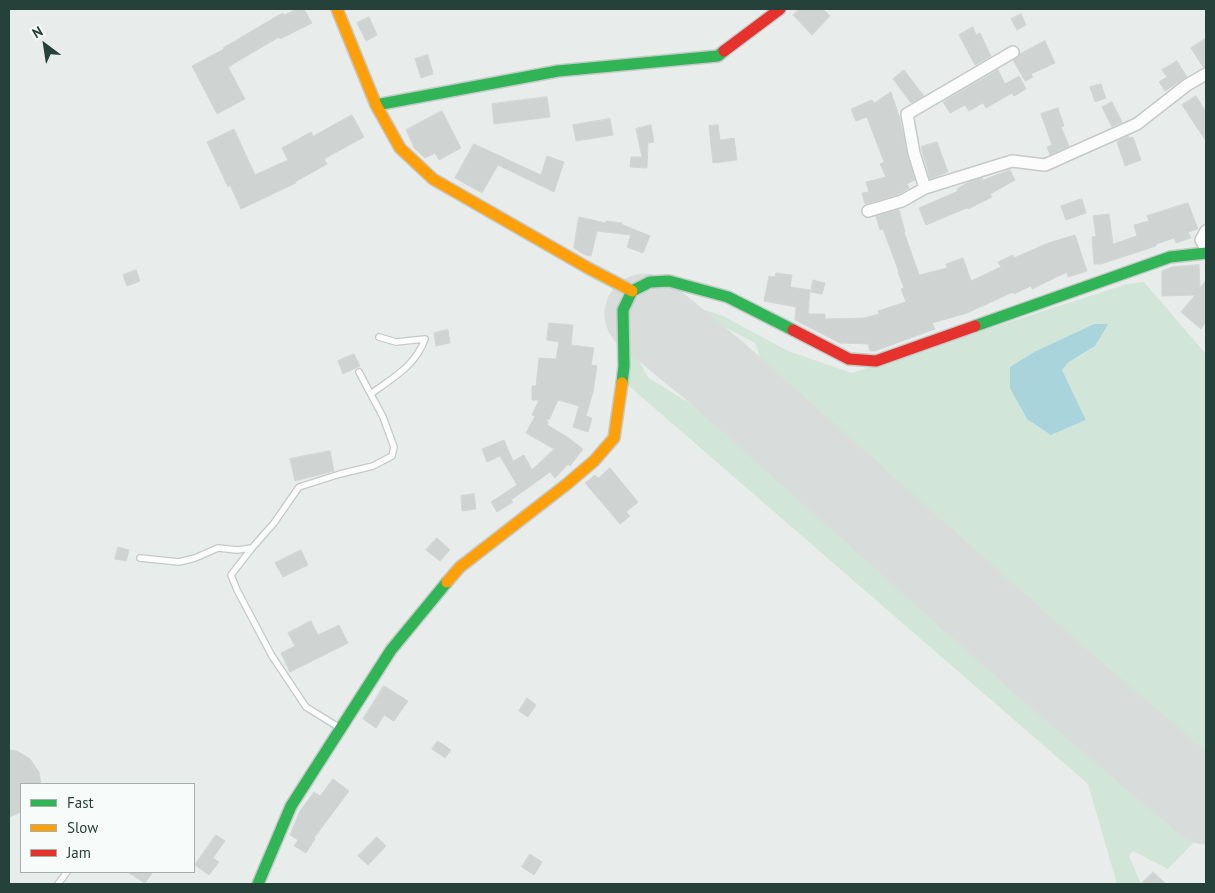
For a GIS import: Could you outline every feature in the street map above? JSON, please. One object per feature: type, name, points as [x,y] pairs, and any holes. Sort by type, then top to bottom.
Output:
[{"type":"main road","points":[[337,9],[376,105],[400,148],[433,179],[588,268],[632,291]]},
{"type":"main road","points":[[376,105],[558,71],[718,56],[780,9]]},
{"type":"main road","points":[[258,884],[291,806],[391,650],[460,567],[567,484],[594,461],[614,438],[624,366],[623,310],[632,291],[650,282],[669,281],[728,297],[849,359],[876,361],[1170,257],[1206,253]]},
{"type":"street","points":[[925,188],[914,153],[907,114],[1013,52]]},
{"type":"street","points":[[868,211],[902,201],[925,188],[1012,161],[1045,165],[1137,124],[1187,85],[1206,74]]},
{"type":"street","points":[[1206,231],[1201,240],[1206,248]]},
{"type":"lane","points":[[372,393],[409,366],[421,349],[425,339],[396,342],[379,337]]},
{"type":"lane","points":[[342,729],[306,707],[272,656],[231,575],[274,523],[299,487],[373,466],[392,456],[394,447],[372,393],[359,372]]},
{"type":"lane","points":[[140,558],[179,562],[195,558],[218,548],[237,550],[252,548]]},
{"type":"lane","points":[[58,884],[66,873]]},
{"type":"green space","points":[[1144,282],[1206,354],[1206,775],[774,397],[755,343],[692,310],[653,305],[634,316],[634,334],[637,358],[649,378],[739,434],[748,437],[1206,833],[1206,842],[1200,836],[1168,869],[1133,851],[1129,856],[1141,884],[1117,884],[1088,784],[629,386],[628,318],[641,306],[663,300],[688,304],[723,316],[788,351],[852,373],[1127,284]],"holes":[[[1094,324],[1107,324],[1095,346],[1069,362],[1062,370],[1086,420],[1051,435],[1036,351]]]},
{"type":"water","points":[[1094,324],[1108,324],[1095,346],[1069,362],[1062,370],[1086,420],[1051,435],[1027,419],[1010,388],[1010,367],[1036,351]]},
{"type":"building","points":[[297,9],[304,9],[312,23],[280,39],[279,37],[228,67],[245,99],[217,114],[192,66],[283,13],[284,15]]},
{"type":"building","points":[[799,9],[823,9],[830,16],[812,35],[793,15]]},
{"type":"building","points":[[1021,14],[1026,25],[1017,30],[1011,19]]},
{"type":"building","points":[[369,17],[377,35],[366,41],[357,23]]},
{"type":"building","points":[[973,27],[976,35],[980,33],[991,56],[975,65],[959,35]]},
{"type":"building","points":[[1206,38],[1206,67],[1203,67],[1191,48]]},
{"type":"building","points":[[1045,41],[1055,63],[1031,74],[1033,77],[1025,81],[1013,60],[1020,54]]},
{"type":"building","points":[[428,55],[433,74],[421,78],[415,59]]},
{"type":"building","points":[[1177,61],[1187,77],[1165,91],[1159,82],[1167,77],[1162,70]]},
{"type":"building","points":[[904,70],[924,96],[911,103],[893,79]]},
{"type":"building","points":[[998,70],[1005,84],[1019,76],[1026,89],[1014,96],[1012,93],[986,108],[983,103],[969,111],[965,105],[950,113],[943,102]]},
{"type":"building","points":[[1101,84],[1106,98],[1095,102],[1090,87]]},
{"type":"building","points":[[891,92],[900,119],[907,154],[915,180],[907,184],[909,188],[899,194],[865,204],[862,193],[869,192],[866,182],[886,177],[880,164],[884,162],[867,117],[856,121],[851,109],[872,100],[874,103]]},
{"type":"building","points":[[1196,96],[1206,112],[1206,141],[1182,105]]},
{"type":"building","points":[[547,97],[550,117],[494,124],[492,104]]},
{"type":"building","points":[[1112,102],[1122,122],[1112,127],[1102,107]]},
{"type":"building","points":[[1058,108],[1064,126],[1061,127],[1069,146],[1050,155],[1047,147],[1052,145],[1041,114]]},
{"type":"building","points":[[442,111],[461,148],[439,160],[435,153],[425,158],[415,149],[406,130]]},
{"type":"building","points":[[352,115],[364,137],[324,159],[327,164],[296,183],[241,209],[230,185],[228,187],[207,142],[234,129],[255,175],[288,160],[282,148],[311,132],[313,136]]},
{"type":"building","points":[[610,119],[613,135],[576,141],[573,125]]},
{"type":"building","points":[[651,125],[654,142],[648,143],[647,168],[630,167],[631,157],[642,157],[636,129]]},
{"type":"building","points":[[718,125],[720,140],[734,138],[737,160],[713,163],[709,126]]},
{"type":"building","points":[[1128,136],[1129,138],[1133,137],[1141,160],[1125,166],[1117,142]]},
{"type":"building","points":[[937,142],[948,172],[930,179],[921,147]]},
{"type":"building","points":[[474,144],[541,175],[547,156],[564,162],[554,192],[498,165],[482,193],[455,178]]},
{"type":"building","points":[[1010,170],[1015,180],[990,194],[992,197],[968,209],[926,225],[919,208],[958,191],[957,189],[969,182],[982,178],[983,180]]},
{"type":"building","points":[[1082,199],[1086,213],[1066,220],[1061,206]]},
{"type":"building","points":[[1188,203],[1198,229],[1188,232],[1191,238],[1176,243],[1174,238],[1101,264],[1094,264],[1092,237],[1096,236],[1093,216],[1109,214],[1113,244],[1137,236],[1134,225],[1149,221],[1147,216]]},
{"type":"building","points":[[899,210],[904,232],[919,275],[947,268],[946,264],[963,258],[971,281],[1001,267],[998,262],[1013,255],[1014,258],[1048,243],[1075,235],[1087,271],[1068,277],[1067,272],[1032,289],[1031,286],[1014,294],[1013,292],[967,313],[932,323],[935,329],[875,351],[870,351],[868,344],[842,344],[795,320],[796,307],[764,301],[769,276],[775,277],[776,273],[792,275],[790,287],[810,290],[808,314],[825,314],[825,319],[864,318],[879,314],[878,311],[906,302],[901,289],[904,288],[899,272],[883,229],[880,230],[876,216]]},
{"type":"building","points":[[579,217],[606,223],[606,221],[622,223],[650,236],[643,253],[627,247],[631,235],[597,231],[591,256],[585,255],[574,248]]},
{"type":"building","points":[[1199,265],[1200,288],[1206,280],[1206,322],[1201,329],[1181,312],[1195,295],[1162,296],[1162,271],[1172,267]]},
{"type":"building","points":[[136,270],[140,281],[127,286],[123,275]]},
{"type":"building","points":[[813,280],[825,283],[822,294],[811,292]]},
{"type":"building","points":[[549,323],[573,325],[571,345],[594,348],[591,365],[597,366],[593,392],[586,416],[592,418],[588,432],[573,427],[579,406],[558,400],[549,420],[544,418],[548,422],[547,425],[583,449],[570,466],[568,464],[555,478],[550,472],[511,500],[513,502],[497,512],[491,502],[517,485],[500,456],[487,462],[482,449],[504,440],[513,461],[524,455],[532,470],[554,449],[526,433],[535,416],[532,415],[539,400],[532,400],[532,386],[536,386],[539,358],[556,359],[559,342],[547,340]]},
{"type":"building","points":[[448,330],[450,343],[436,346],[434,333]]},
{"type":"building","points":[[354,354],[360,366],[343,374],[338,361]]},
{"type":"building","points":[[330,451],[334,471],[295,481],[290,459]]},
{"type":"building","points":[[610,468],[638,502],[626,512],[630,516],[620,524],[585,483],[595,475],[598,478]]},
{"type":"building","points":[[474,494],[476,509],[462,511],[461,496]]},
{"type":"building","points":[[437,538],[450,550],[440,561],[426,550]]},
{"type":"building","points":[[118,547],[129,550],[126,561],[115,559]]},
{"type":"building","points":[[301,550],[308,565],[283,577],[275,563]]},
{"type":"building","points":[[311,621],[318,635],[339,625],[348,643],[290,672],[281,653],[295,646],[288,633]]},
{"type":"building","points":[[384,686],[408,701],[394,721],[384,715],[376,728],[363,719]]},
{"type":"building","points":[[527,698],[536,705],[528,717],[519,711]]},
{"type":"building","points":[[438,741],[451,750],[445,758],[432,749]]},
{"type":"building","points":[[9,750],[17,751],[30,759],[39,772],[41,783],[20,783],[20,812],[9,817]]},
{"type":"building","points":[[333,779],[349,791],[314,838],[306,853],[294,846],[298,840],[290,835],[300,811],[314,792],[320,796]]},
{"type":"building","points":[[216,835],[225,841],[213,858],[219,862],[209,875],[195,865]]},
{"type":"building","points":[[377,837],[386,846],[368,865],[358,856]]},
{"type":"building","points":[[530,854],[542,862],[534,875],[522,867]]},
{"type":"building","points":[[1153,872],[1166,884],[1141,884]]},
{"type":"building","points":[[130,873],[152,873],[145,883]]},
{"type":"runway","points":[[645,314],[717,373],[1050,671],[1206,804]]},
{"type":"traffic: fast","points":[[376,105],[558,71],[718,56],[724,51]]},
{"type":"traffic: fast","points":[[975,326],[1170,257],[1206,253]]},
{"type":"traffic: fast","points":[[622,383],[624,366],[623,310],[632,291],[650,282],[669,281],[728,297],[793,330]]},
{"type":"traffic: fast","points":[[258,884],[291,806],[391,650],[447,582]]},
{"type":"traffic: slow","points":[[337,9],[376,105],[400,148],[433,179],[588,268],[632,291]]},
{"type":"traffic: slow","points":[[447,582],[460,567],[594,461],[614,438],[622,383]]},
{"type":"traffic: jam","points":[[724,51],[780,9]]},
{"type":"traffic: jam","points":[[793,330],[849,359],[876,361],[975,326]]}]
